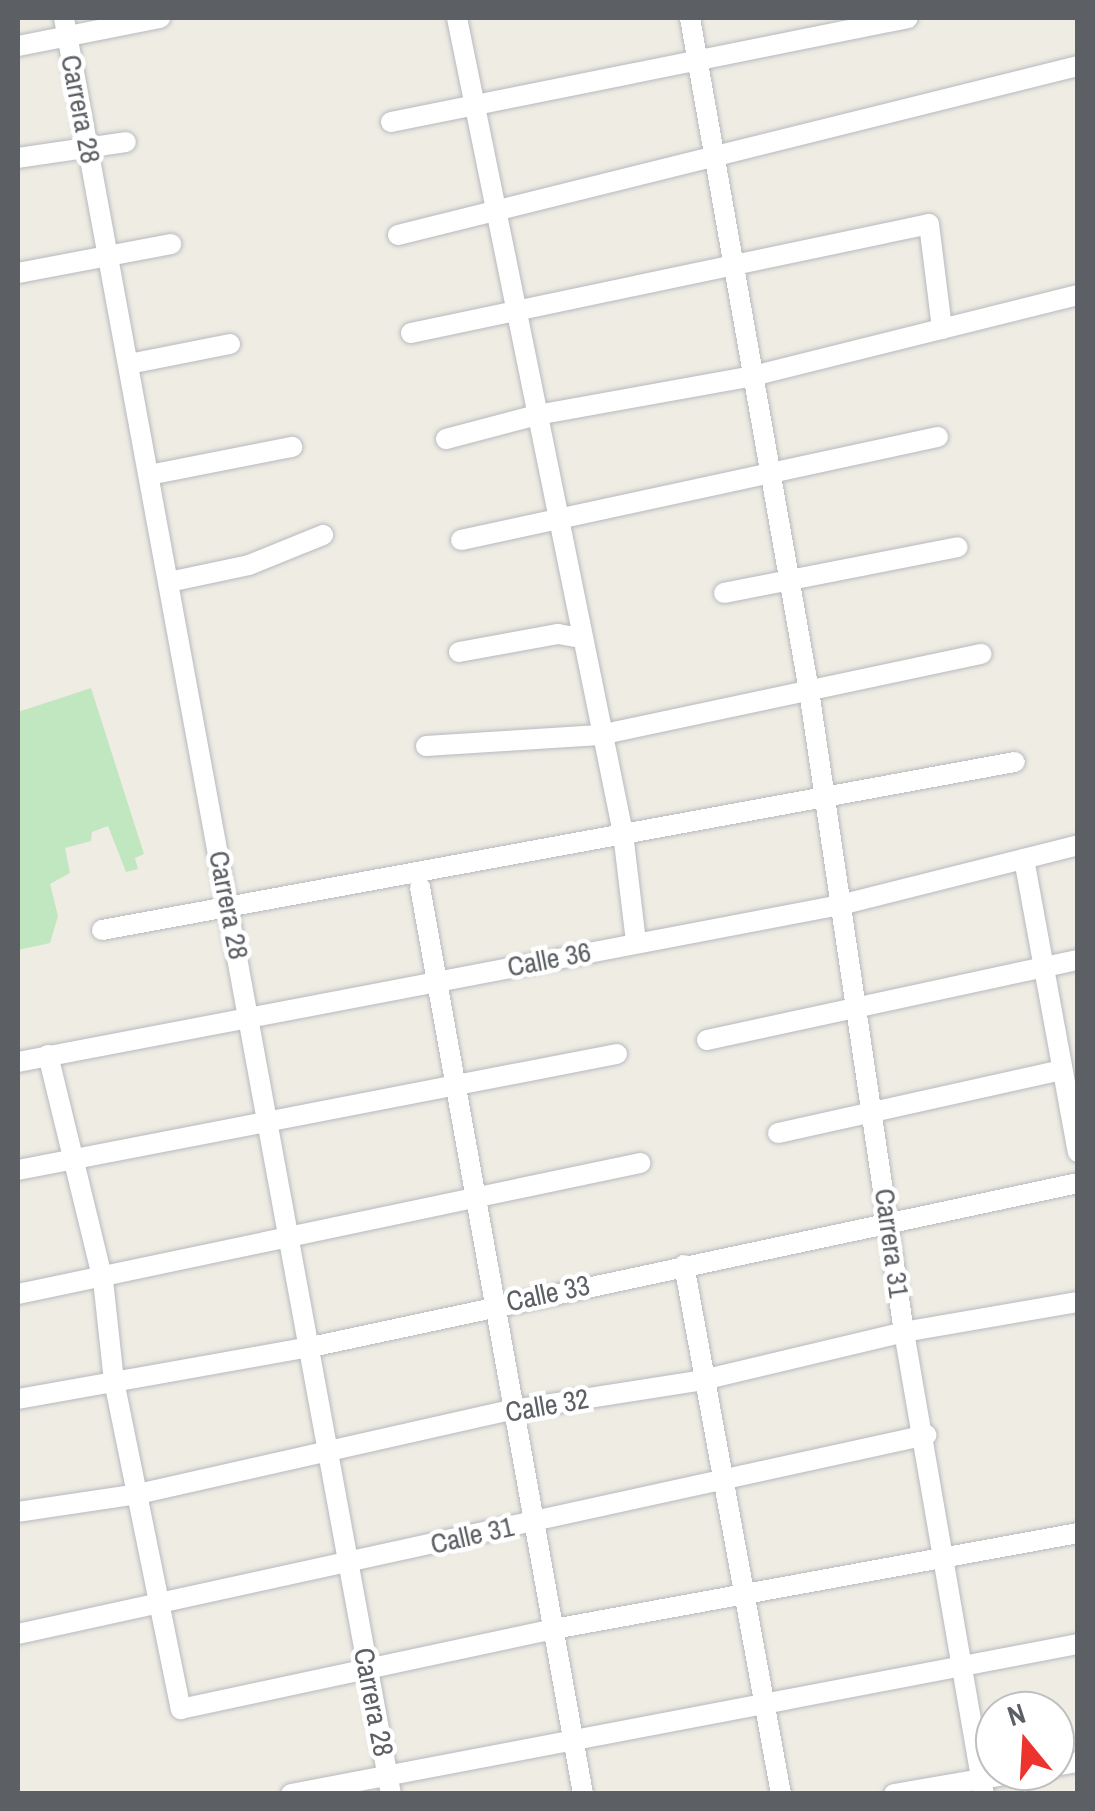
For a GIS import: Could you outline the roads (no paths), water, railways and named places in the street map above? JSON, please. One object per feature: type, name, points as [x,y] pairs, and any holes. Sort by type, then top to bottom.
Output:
[{"type":"street","points":[[18,46],[66,27],[160,18]]},
{"type":"street","points":[[457,18],[623,833],[636,942]]},
{"type":"street","name":"Carrera 31","points":[[690,18],[809,692],[822,797],[860,1006],[904,1332],[926,1435],[975,1738]]},
{"type":"street","points":[[391,122],[475,109],[908,18]]},
{"type":"street","name":"Carrera 28","points":[[66,27],[293,1241],[390,1786]]},
{"type":"street","points":[[398,235],[716,161],[1078,66]]},
{"type":"street","points":[[18,158],[126,142]]},
{"type":"street","points":[[412,333],[929,224],[942,329]]},
{"type":"street","points":[[18,273],[171,244]]},
{"type":"street","points":[[446,440],[536,415],[754,376],[1078,295]]},
{"type":"street","points":[[128,364],[230,344]]},
{"type":"street","points":[[461,540],[557,516],[771,475],[938,437]]},
{"type":"street","points":[[149,475],[292,447]]},
{"type":"street","points":[[169,582],[248,565],[323,536]]},
{"type":"street","points":[[724,593],[958,547]]},
{"type":"street","points":[[459,652],[558,634],[581,638]]},
{"type":"street","points":[[426,746],[600,735],[982,654]]},
{"type":"street","points":[[102,930],[1015,762]]},
{"type":"street","name":"Calle 36","points":[[18,1062],[840,906],[1078,845]]},
{"type":"street","points":[[1024,858],[1078,1152]]},
{"type":"street","points":[[420,887],[471,1198],[583,1794]]},
{"type":"street","points":[[707,1040],[1078,960]]},
{"type":"street","points":[[18,1170],[72,1157],[455,1090],[617,1054]]},
{"type":"street","points":[[48,1055],[103,1280],[114,1381],[180,1709],[554,1629],[943,1554],[1078,1533]]},
{"type":"street","points":[[778,1132],[1062,1070]]},
{"type":"street","points":[[18,1294],[293,1241],[640,1163]]},
{"type":"street","name":"Calle 33","points":[[18,1399],[311,1347],[491,1305],[1078,1183]]},
{"type":"street","points":[[684,1266],[780,1794]]},
{"type":"street","name":"Calle 32","points":[[18,1512],[138,1494],[512,1410],[702,1380],[904,1332],[1078,1302]]},
{"type":"street","name":"Calle 31","points":[[18,1634],[723,1483],[926,1435]]},
{"type":"street","points":[[291,1794],[390,1786],[573,1739],[765,1699],[1078,1644]]},
{"type":"street","points":[[894,1794],[975,1787]]}]
